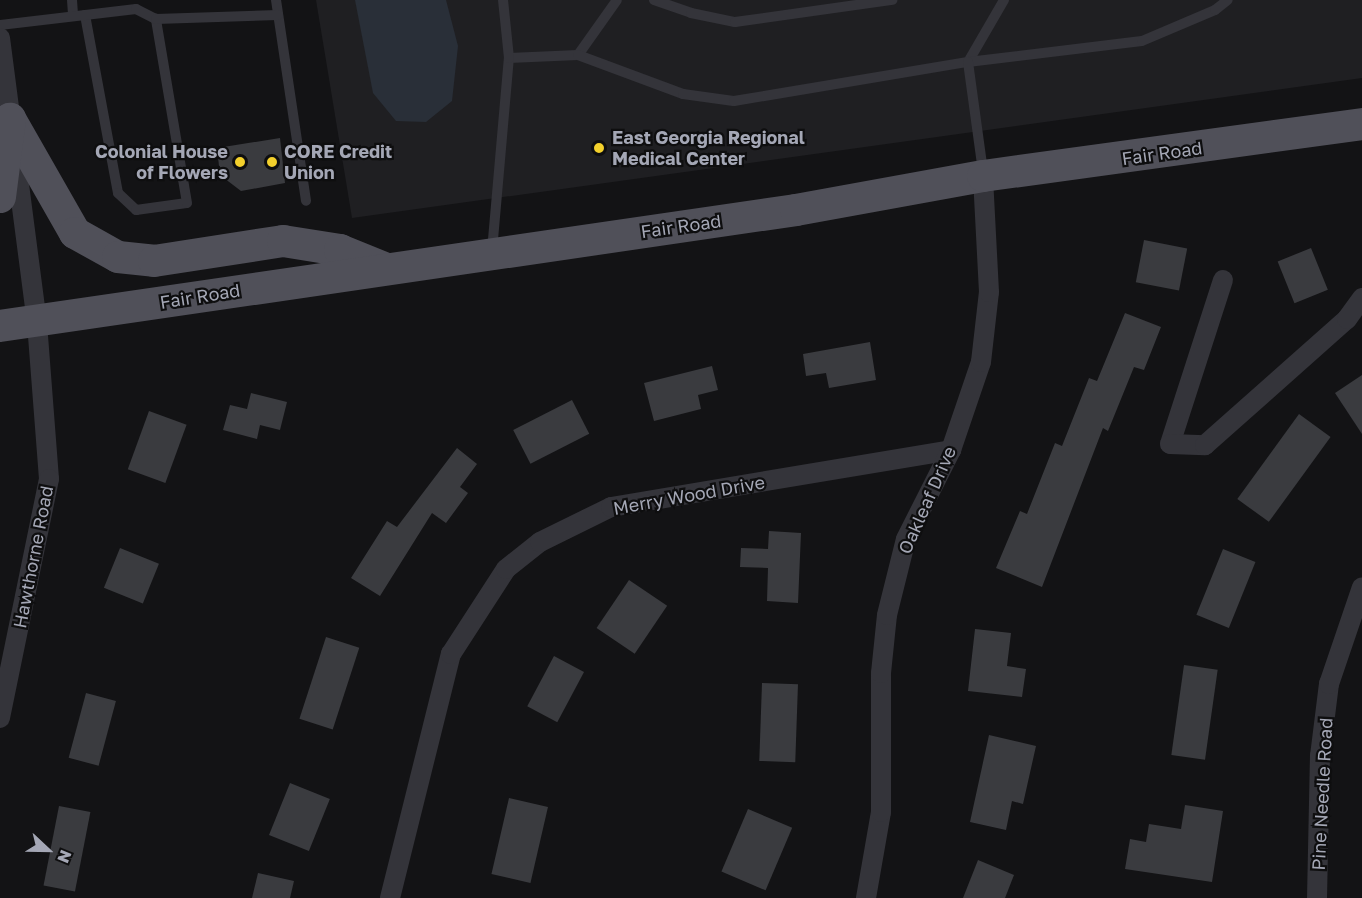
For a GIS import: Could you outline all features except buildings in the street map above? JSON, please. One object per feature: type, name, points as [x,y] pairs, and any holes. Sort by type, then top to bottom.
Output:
[{"type":"main road","points":[[0,197],[10,119]]},
{"type":"main road","points":[[10,119],[75,232],[118,257],[154,261],[283,241],[340,250],[385,268]]},
{"type":"main road","name":"Fair Road","points":[[0,326],[37,323],[385,268],[796,210],[983,176],[1362,124]]},
{"type":"street","name":"Hawthorne Road","points":[[0,38],[37,323],[49,479],[0,718]]},
{"type":"street","name":"Oakleaf Drive","points":[[867,898],[881,812],[881,673],[887,615],[906,539],[951,450],[981,362],[989,292],[983,176]]},
{"type":"street","points":[[1222,280],[1170,444],[1205,445],[1347,319],[1362,298]]},
{"type":"street","name":"Merry Wood Drive","points":[[390,898],[451,654],[506,569],[540,542],[611,507],[951,450]]},
{"type":"street","name":"Pine Needle Road","points":[[1317,898],[1320,756],[1329,684],[1362,587]]},
{"type":"lane","points":[[72,0],[73,16]]},
{"type":"lane","points":[[276,0],[306,201]]},
{"type":"lane","points":[[492,253],[509,58],[503,0]]},
{"type":"lane","points":[[578,55],[617,0]]},
{"type":"lane","points":[[654,0],[691,13],[735,22],[892,0]]},
{"type":"lane","points":[[983,176],[968,62],[1004,0]]},
{"type":"lane","points":[[509,58],[578,55],[683,94],[734,101],[968,62],[1142,41],[1215,10],[1228,0]]},
{"type":"lane","points":[[0,25],[136,9],[156,20],[278,15]]},
{"type":"lane","points":[[85,15],[118,193],[136,210],[187,203],[156,20]]},
{"type":"shaded area","name":"East Georgia Regional Medical Center","points":[[316,0],[1362,0],[1362,78],[352,218]]},
{"type":"shaded area","points":[[355,0],[446,0],[458,46],[452,101],[426,122],[396,121],[373,93]]},
{"type":"place","name":"East Georgia Regional Medical Center","points":[[599,148]]},
{"type":"place","name":"Colonial House of Flowers","points":[[240,162]]},
{"type":"place","name":"CORE Credit Union","points":[[272,162]]}]
